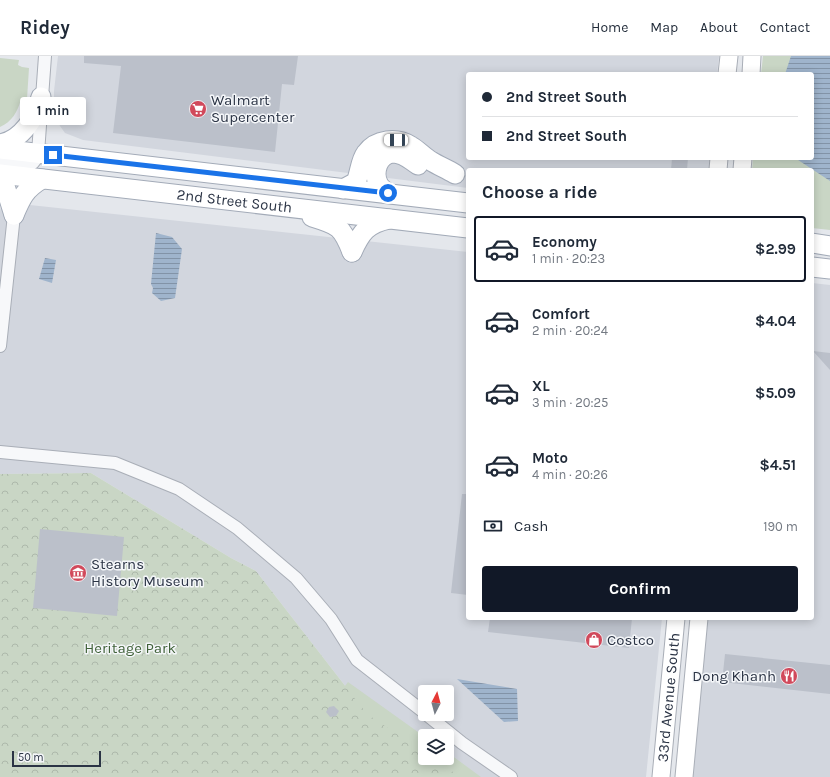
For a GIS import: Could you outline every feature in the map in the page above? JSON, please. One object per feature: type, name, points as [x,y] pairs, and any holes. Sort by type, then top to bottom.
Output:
[{"type":"main road","points":[[728,72],[729,56]]},
{"type":"main road","points":[[751,72],[752,56]]},
{"type":"main road","points":[[0,144],[9,142],[17,137],[26,127],[34,117],[41,97]]},
{"type":"main road","points":[[344,189],[356,182],[363,158],[370,148],[388,140],[396,140],[410,145],[429,160],[455,174],[423,168],[408,158],[397,154],[387,154],[378,164],[376,178],[380,186],[388,193]]},
{"type":"main road","name":"2nd Street South","points":[[0,149],[466,203]]},
{"type":"main road","name":"2nd Street South","points":[[0,174],[466,228]]},
{"type":"main road","points":[[14,215],[24,194],[31,186],[42,179]]},
{"type":"main road","points":[[0,180],[5,186],[14,215]]},
{"type":"main road","points":[[281,206],[331,223],[338,227],[346,235],[352,252],[358,239],[365,230],[372,224],[390,219]]},
{"type":"main road","points":[[814,243],[830,246]]},
{"type":"main road","points":[[814,267],[830,269]]},
{"type":"main road","name":"33rd Avenue South","points":[[661,777],[676,620]]},
{"type":"main road","name":"33rd Avenue South","points":[[684,777],[699,620]]},
{"type":"street","points":[[0,163],[30,165],[34,163],[38,153],[45,56]]},
{"type":"street","points":[[0,346],[14,215]]},
{"type":"street","points":[[0,452],[115,463],[179,489],[237,528],[296,578],[331,619],[357,660],[418,708]]},
{"type":"street","points":[[434,721],[462,743],[511,777]]},
{"type":"shaded area","points":[[58,56],[719,56],[717,72],[466,72],[466,160],[710,160],[709,168],[466,168],[466,188],[83,140],[65,133],[60,126],[54,112],[54,91]]},
{"type":"shaded area","points":[[2,202],[466,252],[466,620],[662,620],[646,777],[460,777],[452,765],[454,765],[454,729],[418,729],[418,748],[367,714],[256,571],[231,558],[91,473],[0,474],[0,211]]},
{"type":"shaded area","points":[[814,283],[830,285],[830,777],[692,777],[707,620],[814,620]]},
{"type":"green space","points":[[763,56],[830,56],[830,230],[814,228],[814,168],[752,168],[753,160],[814,160],[814,72],[761,72]]},
{"type":"green space","points":[[0,58],[19,60],[18,65],[29,68],[27,99],[21,99],[14,116],[0,127]]},
{"type":"green space","name":"Heritage Park","points":[[91,473],[231,558],[256,571],[367,714],[418,748],[418,765],[443,765],[460,777],[0,777],[0,474]]},
{"type":"green space","points":[[348,682],[418,732],[418,765],[454,765],[454,757],[481,777],[355,777],[307,735]]},
{"type":"water","points":[[791,56],[830,56],[830,181],[814,170],[814,168],[810,168],[798,160],[814,160],[814,72],[786,72]]},
{"type":"water","points":[[156,233],[172,237],[182,249],[175,298],[161,301],[152,293],[153,288],[151,284]]},
{"type":"water","points":[[45,258],[56,260],[52,283],[39,279]]},
{"type":"water","points":[[457,679],[517,689],[518,721],[504,722]]},
{"type":"building","name":"Walmart Supercenter","points":[[84,56],[298,56],[294,85],[282,84],[275,152],[113,133],[121,66],[84,63]]},
{"type":"building","points":[[672,160],[688,160],[687,168],[671,168]]},
{"type":"building","points":[[814,351],[830,353],[830,370],[814,352]]},
{"type":"building","points":[[462,494],[466,494],[466,595],[451,593]]},
{"type":"building","name":"Stearns History Museum","points":[[40,529],[124,537],[117,616],[33,608]]},
{"type":"building","name":"Costco","points":[[490,620],[632,620],[629,648],[488,632]]},
{"type":"building","points":[[725,654],[830,665],[830,694],[722,682]]},
{"type":"building","points":[[334,706],[339,711],[336,716],[330,717],[326,712],[329,707]]},
{"type":"place","name":"Walmart Supercenter","points":[[198,109]]},
{"type":"place","name":"Stearns History Museum","points":[[78,573]]},
{"type":"place","name":"Costco","points":[[594,640]]},
{"type":"place","name":"Dong Khanh","points":[[789,676]]},
{"type":"route","points":[[53,155],[388,193]]}]
